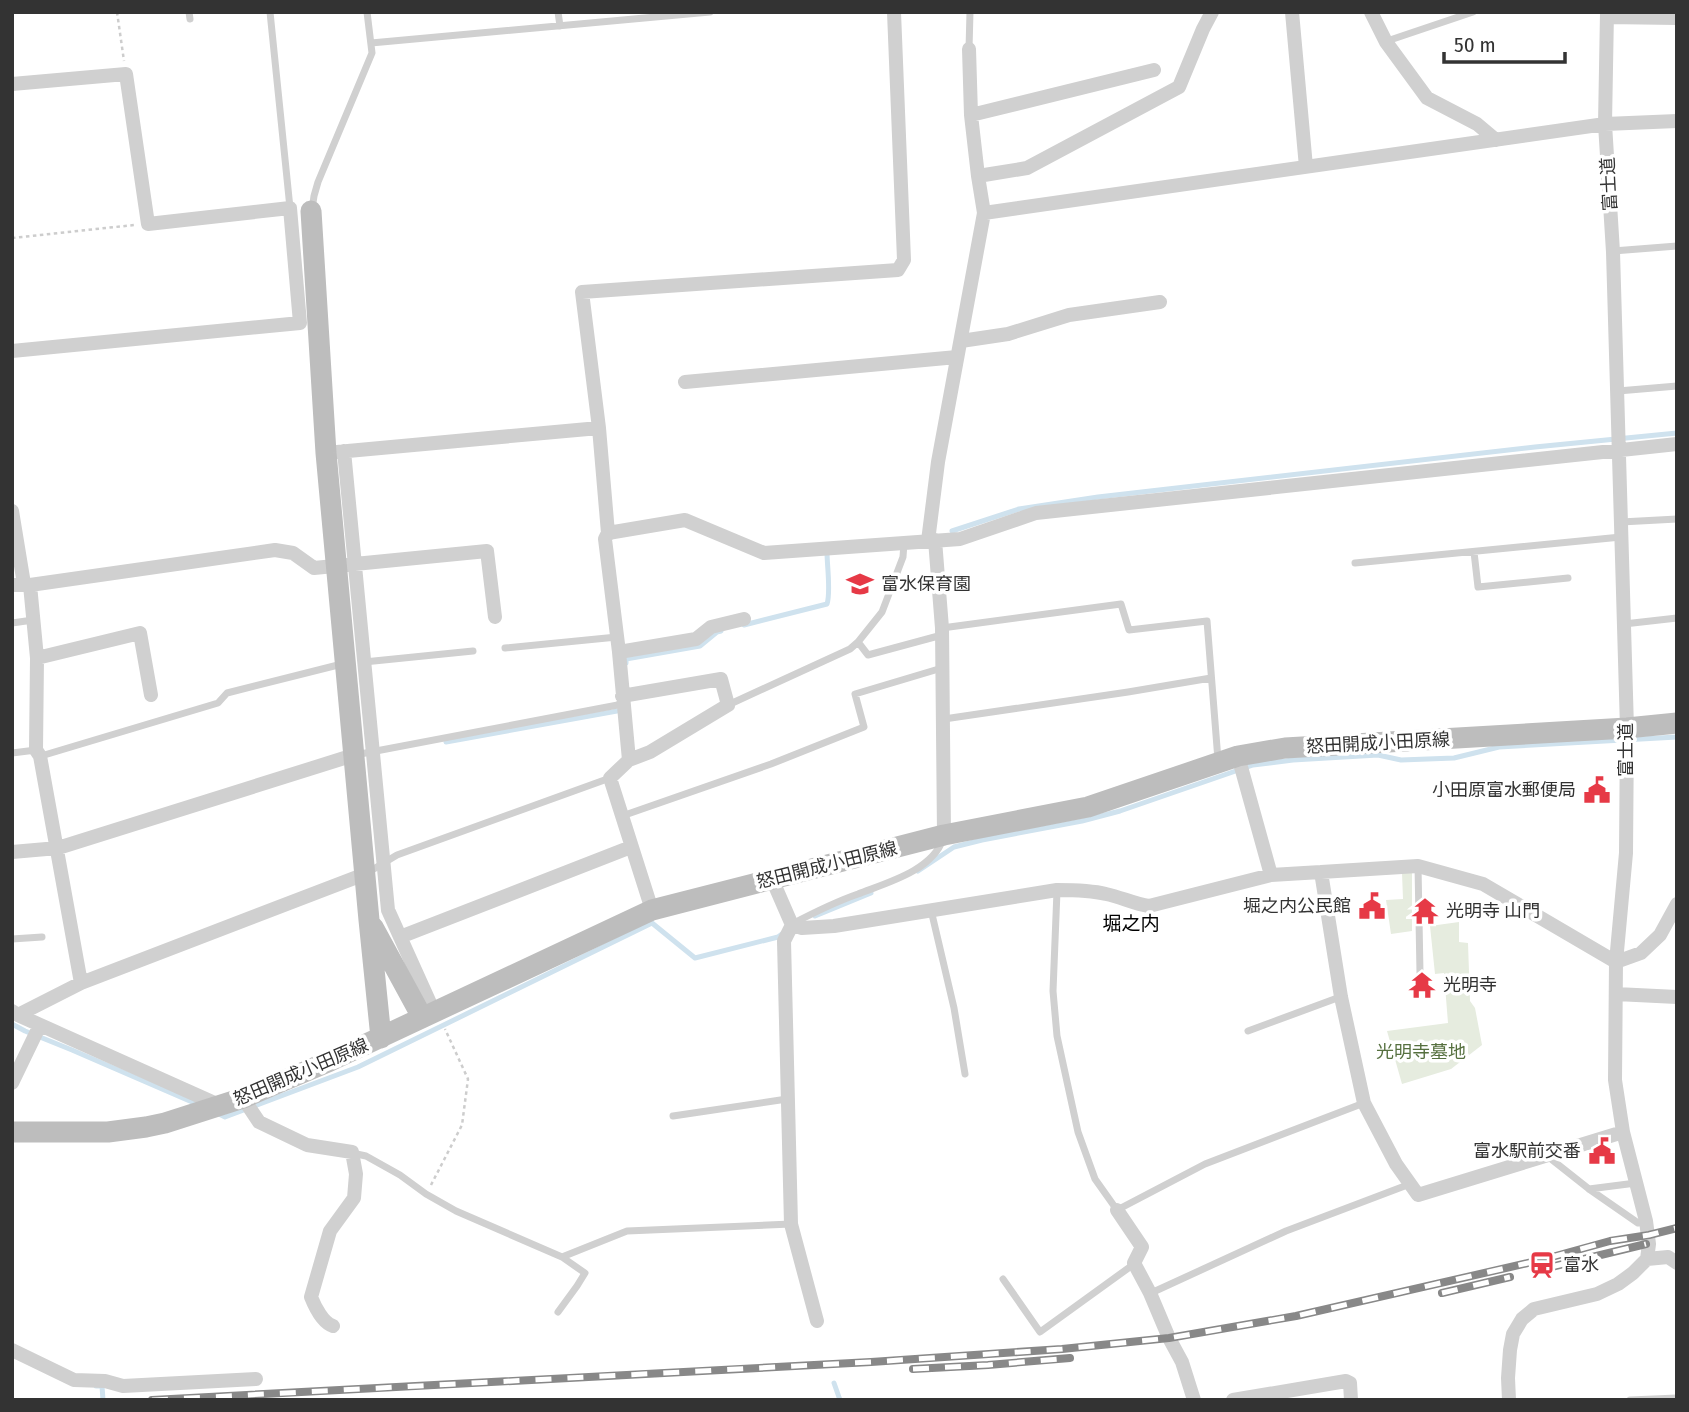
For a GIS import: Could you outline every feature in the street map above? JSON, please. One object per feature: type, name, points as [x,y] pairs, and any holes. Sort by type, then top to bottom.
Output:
[{"type":"main road","points":[[312,211],[374,869],[369,920],[382,1038]]},
{"type":"main road","name":"怒田開成小田原線","points":[[12,1132],[108,1132],[164,1123],[195,1114],[243,1098],[382,1038],[652,910],[944,835],[1088,807],[1231,759],[1285,748],[1677,723]]},
{"type":"main road","points":[[369,920],[431,1013]]},
{"type":"street","points":[[629,760],[605,539],[608,533],[598,428],[582,292],[898,270],[904,260],[894,12]]},
{"type":"street","points":[[978,176],[1027,168],[1179,87],[1212,12]]},
{"type":"street","points":[[1292,12],[1306,167]]},
{"type":"street","points":[[1371,12],[1386,42],[1427,98],[1477,124],[1496,140]]},
{"type":"street","points":[[1607,15],[1677,18]]},
{"type":"street","name":"富士道","points":[[1607,15],[1605,124],[1613,251],[1627,728],[1626,853],[1616,962],[1615,1080],[1623,1132],[1649,1235],[1647,1259]]},
{"type":"street","points":[[944,835],[942,632],[931,541],[938,462],[984,213],[971,115],[969,49]]},
{"type":"street","points":[[971,115],[1154,70]]},
{"type":"street","points":[[12,84],[126,74],[148,223],[290,208],[300,323],[12,351]]},
{"type":"street","points":[[984,213],[1605,124],[1677,121]]},
{"type":"street","points":[[961,341],[1008,334],[1069,315],[1160,302]]},
{"type":"street","points":[[685,382],[957,357]]},
{"type":"street","points":[[335,452],[598,428]]},
{"type":"street","points":[[608,533],[685,520],[764,553],[960,539],[1036,513],[1619,444],[1677,444]]},
{"type":"street","points":[[12,511],[22,585],[34,620],[38,753],[58,848],[81,983]]},
{"type":"street","points":[[22,585],[275,550],[293,553],[314,568],[487,551],[495,617]]},
{"type":"street","points":[[618,644],[696,639],[711,627],[744,619]]},
{"type":"street","points":[[37,658],[140,633],[151,695]]},
{"type":"street","points":[[623,700],[721,679],[728,705],[650,752],[629,760],[611,778],[652,910]]},
{"type":"street","points":[[12,852],[58,848],[364,753]]},
{"type":"street","points":[[1231,759],[1244,780],[1271,876]]},
{"type":"street","points":[[400,937],[631,847]]},
{"type":"street","points":[[772,879],[792,925],[802,928],[834,926],[1057,890],[1084,890],[1108,894],[1138,905],[1149,906],[1271,876],[1418,866],[1483,884],[1616,962],[1641,953],[1660,935],[1677,904]]},
{"type":"street","points":[[15,1013],[81,983],[374,869],[431,1013]]},
{"type":"street","points":[[1321,872],[1341,997],[1364,1103],[1396,1164],[1418,1195],[1623,1132]]},
{"type":"street","points":[[792,925],[784,941],[791,1224],[817,1321]]},
{"type":"street","points":[[1616,994],[1677,997]]},
{"type":"street","points":[[15,1013],[221,1106]]},
{"type":"street","points":[[12,1083],[40,1025]]},
{"type":"street","points":[[243,1098],[259,1122],[307,1145],[352,1152],[356,1174],[354,1198],[330,1231],[311,1297],[329,1325],[333,1326]]},
{"type":"street","points":[[1117,1210],[1142,1247],[1134,1263],[1182,1362],[1194,1400]]},
{"type":"street","points":[[1509,1400],[1508,1378],[1513,1335],[1522,1319],[1534,1309],[1597,1294],[1618,1284],[1647,1259],[1668,1257],[1677,1264]]},
{"type":"street","points":[[12,1350],[74,1380],[105,1381],[123,1386],[256,1379]]},
{"type":"street","points":[[1233,1400],[1346,1381],[1350,1382],[1351,1400]]},
{"type":"lane","points":[[270,12],[290,208]]},
{"type":"lane","points":[[312,211],[318,182],[372,53],[367,12]]},
{"type":"lane","points":[[558,12],[559,26]]},
{"type":"lane","points":[[371,43],[710,12]]},
{"type":"lane","points":[[969,49],[970,12]]},
{"type":"lane","points":[[1386,42],[1473,12]]},
{"type":"lane","points":[[1613,251],[1677,247]]},
{"type":"lane","points":[[1617,391],[1677,386]]},
{"type":"lane","points":[[1621,522],[1677,519]]},
{"type":"lane","points":[[1354,563],[1621,537]]},
{"type":"lane","points":[[728,705],[850,649],[858,642],[882,612],[903,557],[904,543]]},
{"type":"lane","points":[[1474,552],[1478,587],[1568,578]]},
{"type":"lane","points":[[858,642],[868,655],[942,632],[1121,604],[1129,630],[1207,621],[1211,678],[1231,759]]},
{"type":"lane","points":[[1624,624],[1677,618]]},
{"type":"lane","points":[[12,623],[34,620]]},
{"type":"lane","points":[[505,648],[618,644]]},
{"type":"lane","points":[[12,753],[38,753],[218,703],[227,693],[354,663],[473,651]]},
{"type":"lane","points":[[622,816],[771,764],[863,727],[855,694],[942,668]]},
{"type":"lane","points":[[943,719],[1211,678]]},
{"type":"lane","points":[[364,753],[623,700]]},
{"type":"lane","points":[[374,869],[397,855],[611,778]]},
{"type":"lane","points":[[792,925],[811,914],[923,866],[940,848],[944,835]]},
{"type":"lane","points":[[1418,866],[1420,973]]},
{"type":"lane","points":[[1057,890],[1054,991],[1057,1036],[1082,1143],[1095,1178],[1117,1210],[1205,1164],[1364,1103]]},
{"type":"lane","points":[[931,910],[954,1007],[965,1074]]},
{"type":"lane","points":[[12,939],[42,937]]},
{"type":"lane","points":[[1248,1031],[1341,997]]},
{"type":"lane","points":[[673,1115],[787,1099]]},
{"type":"lane","points":[[352,1152],[366,1156],[400,1175],[456,1211],[562,1257],[585,1273],[558,1311]]},
{"type":"lane","points":[[1546,1155],[1588,1189],[1638,1223],[1646,1221]]},
{"type":"lane","points":[[1588,1189],[1636,1183]]},
{"type":"lane","points":[[1150,1293],[1286,1231],[1410,1184]]},
{"type":"lane","points":[[562,1257],[627,1231],[791,1224]]},
{"type":"lane","points":[[1003,1279],[1040,1332],[1134,1263]]},
{"type":"lane","points":[[1630,1400],[1677,1398]]},
{"type":"path","points":[[117,12],[126,74]]},
{"type":"path","points":[[12,238],[148,223]]},
{"type":"path","points":[[426,1194],[462,1125],[468,1079],[431,1013]]},
{"type":"green space","points":[[1402,873],[1412,873],[1412,931],[1391,934],[1386,900],[1403,899]]},
{"type":"green space","name":"光明寺墓地","points":[[1459,922],[1459,942],[1468,943],[1470,1001],[1475,1008],[1482,1045],[1451,1069],[1402,1084],[1387,1031],[1448,1023],[1444,973],[1435,974],[1430,926]]},
{"type":"waterway","points":[[952,531],[1019,509],[1098,497],[1677,433]]},
{"type":"waterway","points":[[744,625],[827,604],[827,552]]},
{"type":"waterway","points":[[626,663],[626,659],[700,646],[721,631]]},
{"type":"waterway","points":[[446,742],[617,711]]},
{"type":"waterway","points":[[918,871],[954,847],[1120,811],[1253,765],[1378,755],[1401,760],[1454,758],[1499,747],[1677,737]]},
{"type":"waterway","points":[[815,916],[871,893]]},
{"type":"waterway","points":[[217,1113],[225,1117],[358,1067],[652,923],[695,958],[782,934]]},
{"type":"waterway","points":[[12,1024],[199,1105]]},
{"type":"waterway","points":[[834,1383],[840,1400]]},
{"type":"waterway","points":[[96,1386],[102,1386],[103,1400]]},
{"type":"railway","points":[[152,1400],[871,1362],[1062,1349],[1169,1338],[1296,1316],[1541,1260],[1610,1241],[1677,1228]]},
{"type":"railway","points":[[1551,1267],[1646,1244]]},
{"type":"railway","points":[[1442,1293],[1510,1277]]},
{"type":"railway","points":[[913,1369],[1070,1358]]},
{"type":"place","name":"富水保育園","points":[[860,584]]},
{"type":"place","name":"小田原富水郵便局","points":[[1597,790]]},
{"type":"place","name":"堀之内公民館","points":[[1372,906]]},
{"type":"place","name":"光明寺 山門","points":[[1425,911]]},
{"type":"place","name":"光明寺","points":[[1422,985]]},
{"type":"place","name":"富水駅前交番","points":[[1602,1151]]},
{"type":"place","name":"富水","points":[[1542,1265]]},
{"type":"district","name":"堀之内","points":[[1131,923]]}]
